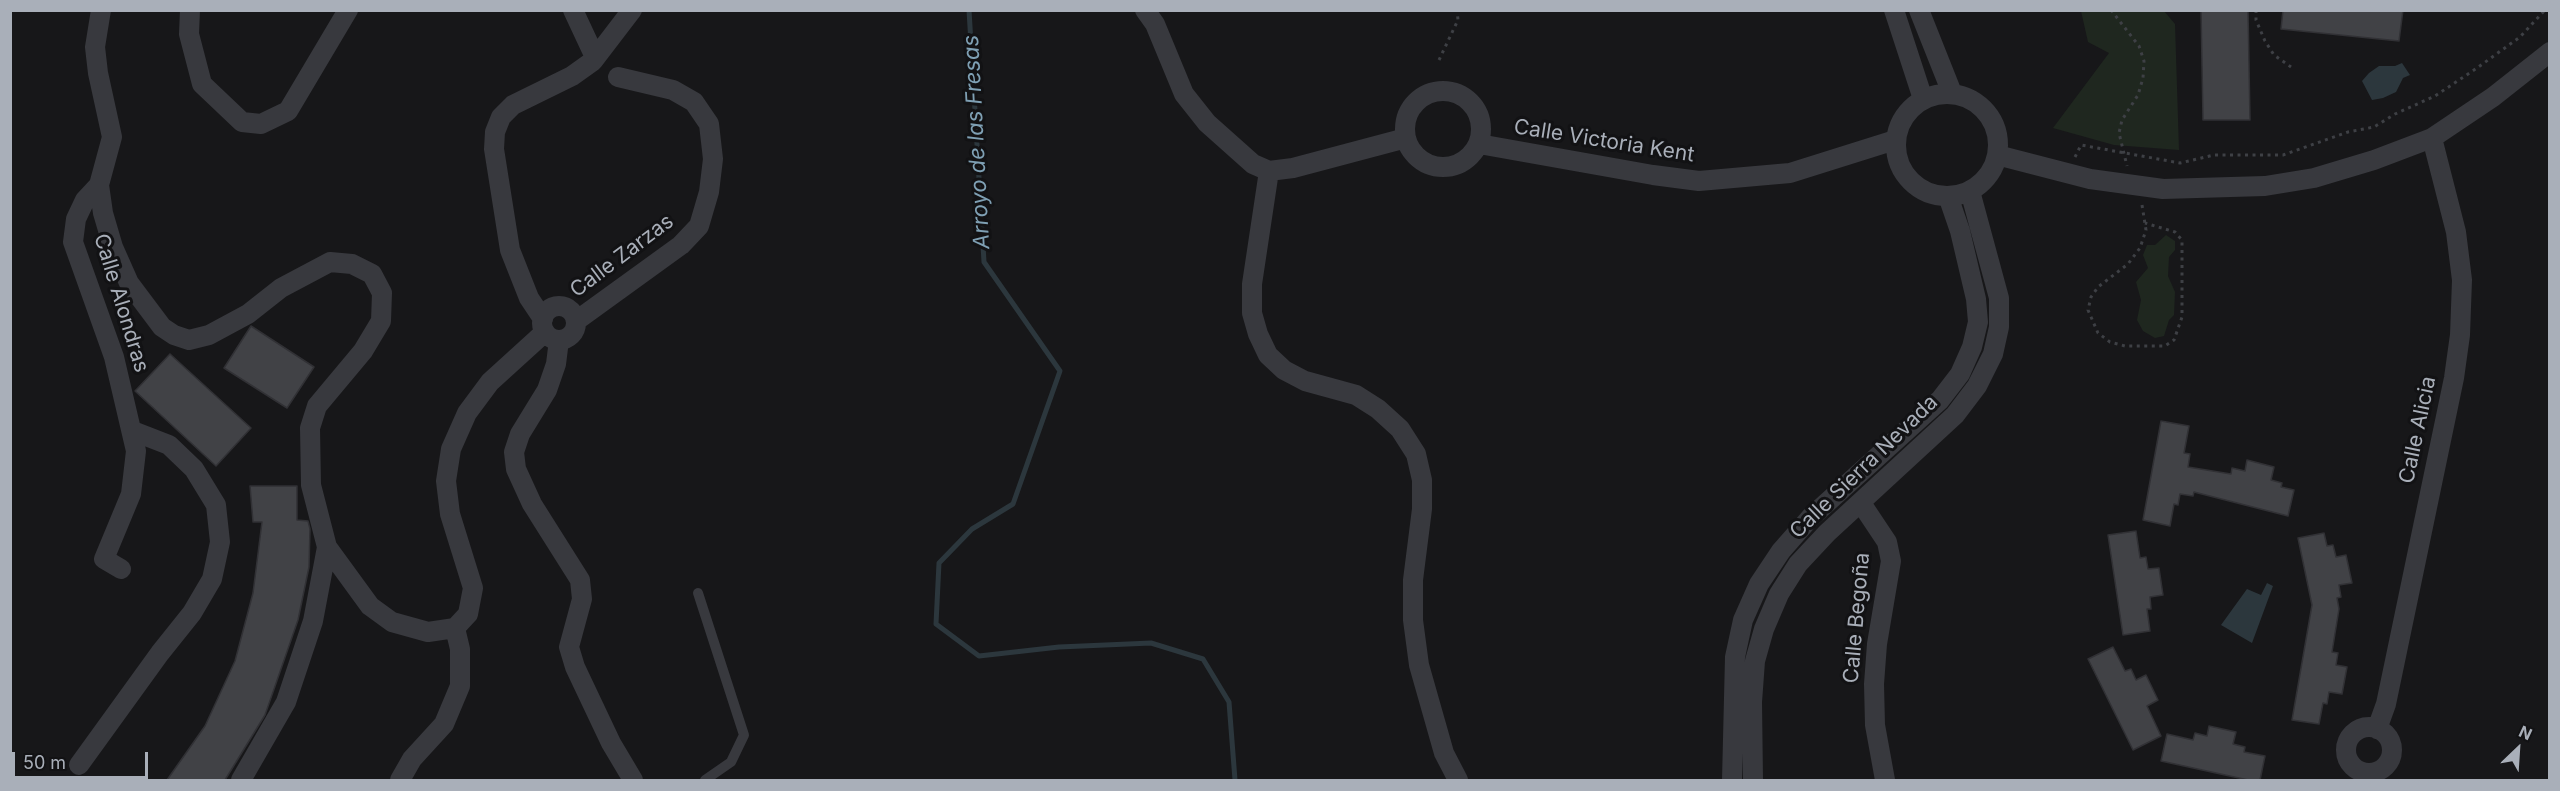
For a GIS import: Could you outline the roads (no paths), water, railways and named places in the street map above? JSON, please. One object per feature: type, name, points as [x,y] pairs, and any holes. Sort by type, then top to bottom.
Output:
[{"type":"street","name":"Calle Alondras","points":[[101,10],[96,56],[112,136],[99,185],[85,200],[76,219],[73,242],[114,357],[136,451],[131,494],[104,559],[121,568]]},
{"type":"street","points":[[190,10],[189,34],[202,84],[242,122],[261,124],[288,111],[348,10]]},
{"type":"street","points":[[573,10],[594,55],[593,61]]},
{"type":"street","points":[[549,331],[529,298],[510,250],[494,149],[495,132],[501,117],[513,105],[572,76],[593,61],[632,10]]},
{"type":"street","points":[[1145,10],[1155,24],[1184,94],[1207,123],[1231,146],[1253,164],[1269,171],[1293,168],[1406,138],[1418,158],[1440,167],[1463,162],[1479,144]]},
{"type":"street","points":[[1894,10],[1923,99]]},
{"type":"street","points":[[1919,10],[1952,93]]},
{"type":"street","points":[[1997,155],[2090,179],[2163,189],[2265,186],[2314,178],[2374,160],[2432,138],[2493,97],[2550,52]]},
{"type":"street","name":"Calle Zarzas","points":[[549,331],[574,332],[576,321],[681,245],[699,226],[710,192],[713,159],[709,124],[694,102],[673,90],[618,77]]},
{"type":"street","name":"Calle Victoria Kent","points":[[1406,138],[1407,116],[1420,98],[1430,93],[1452,91],[1463,96],[1478,112],[1482,122],[1479,144],[1653,176],[1699,181],[1790,173],[1895,140]]},
{"type":"street","points":[[1952,93],[1969,98],[1986,110],[1997,130],[1997,155],[1995,164],[1982,183],[1970,191],[1948,196],[1925,192],[1906,177],[1898,160],[1895,140],[1901,120],[1909,110],[1923,99],[1952,93]]},
{"type":"street","name":"Calle Alicia","points":[[2377,729],[2386,704],[2454,378],[2460,334],[2462,280],[2456,232],[2432,138]]},
{"type":"street","points":[[1269,171],[1252,284],[1252,314],[1258,334],[1268,355],[1284,370],[1305,381],[1356,395],[1378,409],[1400,429],[1416,454],[1422,480],[1422,509],[1413,580],[1413,620],[1419,665],[1444,753],[1458,780]]},
{"type":"street","points":[[99,185],[103,213],[113,248],[129,283],[162,327],[174,336],[189,340],[209,335],[249,314],[281,288],[330,262],[352,264],[372,274],[382,293],[381,321],[363,351],[317,406],[310,428],[312,485],[327,547],[370,606],[392,622],[428,632],[455,628],[468,614],[473,588],[450,514],[446,481],[451,449],[467,413],[490,382],[549,331]]},
{"type":"street","name":"Calle Sierra Nevada","points":[[1753,780],[1752,702],[1755,661],[1764,629],[1779,594],[1798,564],[1827,533],[1955,415],[1977,386],[1993,354],[1999,327],[1999,298],[1970,191]]},
{"type":"street","name":"Calle Sierra Nevada","points":[[1732,780],[1734,657],[1743,620],[1760,584],[1781,551],[1810,518],[1941,400],[1960,374],[1972,347],[1978,322],[1976,299],[1963,241],[1948,196]]},
{"type":"street","points":[[576,321],[571,310],[560,306],[550,309],[549,331],[556,364],[547,390],[520,434],[514,452],[516,469],[532,504],[580,580],[582,599],[568,646],[574,667],[611,743],[633,780]]},
{"type":"street","points":[[79,765],[192,613],[212,579],[219,542],[216,504],[194,470],[169,445],[132,431]]},
{"type":"street","name":"Calle Begoña","points":[[1861,502],[1887,542],[1891,561],[1877,644],[1874,684],[1875,725],[1885,780]]},
{"type":"street","points":[[241,780],[286,702],[313,621],[327,547]]},
{"type":"street","points":[[400,780],[411,759],[444,723],[460,686],[460,649],[455,628]]},
{"type":"lane","points":[[698,593],[744,735],[731,762],[705,780]]},
{"type":"waterway","name":"Arroyo de las Fresas","points":[[969,10],[984,262],[1060,371],[1013,504],[972,529],[939,563],[936,624],[979,656],[1059,647],[1151,643],[1203,659],[1229,702],[1235,780]]}]
